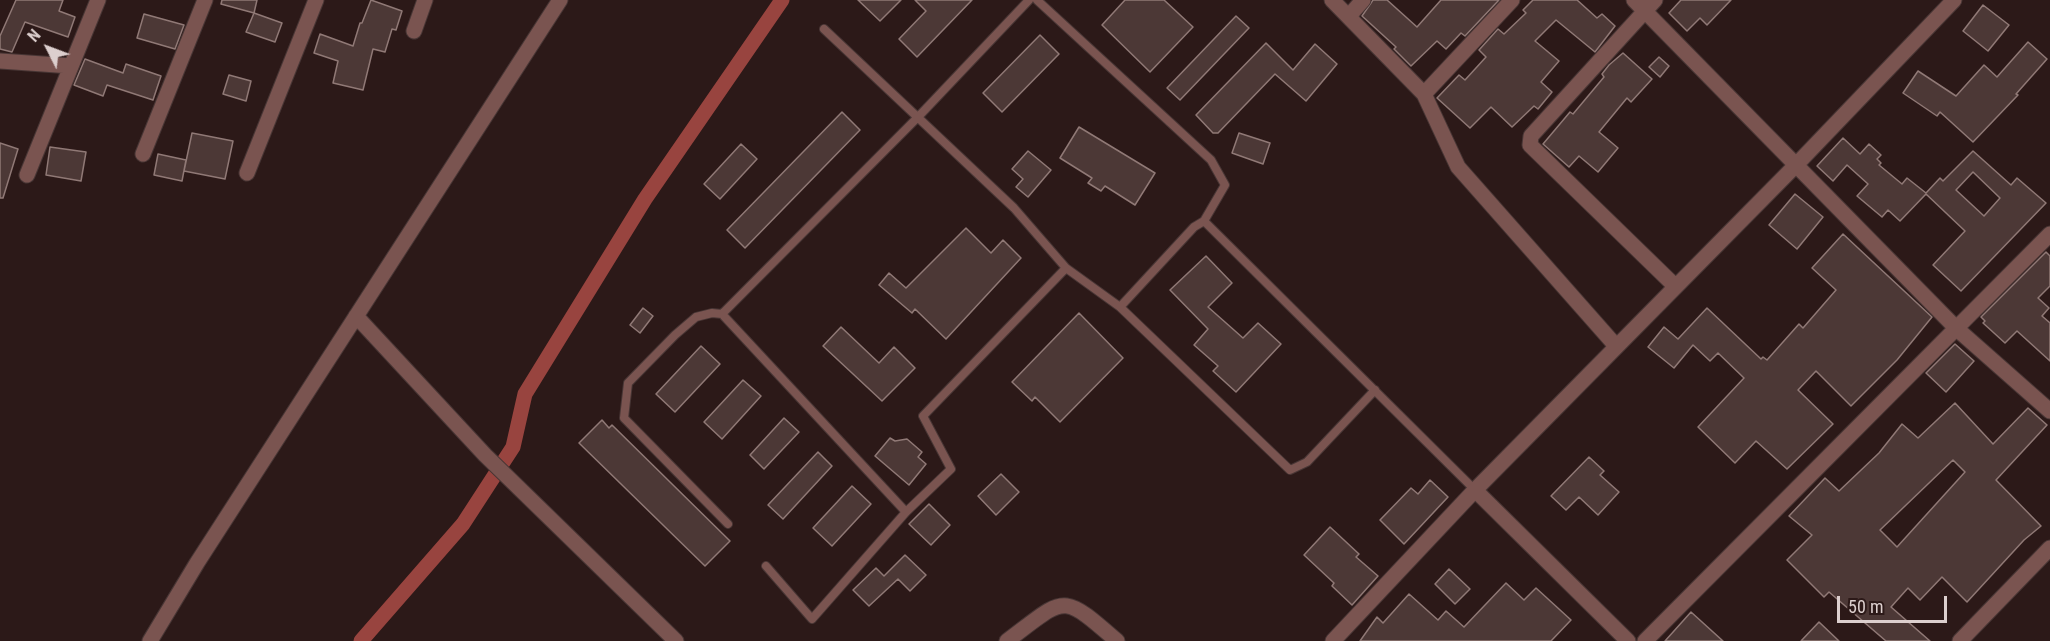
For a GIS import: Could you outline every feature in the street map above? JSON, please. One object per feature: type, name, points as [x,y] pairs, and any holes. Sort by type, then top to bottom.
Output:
[{"type":"street","points":[[27,175],[98,0]]},
{"type":"street","points":[[143,154],[205,0]]},
{"type":"street","points":[[247,173],[316,0]]},
{"type":"street","points":[[414,31],[425,0]]},
{"type":"street","points":[[150,641],[560,0]]},
{"type":"street","points":[[1332,0],[1424,94],[1458,167],[1616,346]]},
{"type":"street","points":[[1349,16],[1363,0]]},
{"type":"street","points":[[1424,94],[1512,0]]},
{"type":"street","points":[[1634,0],[1650,5],[1796,165],[1957,329],[2050,411]]},
{"type":"street","points":[[1333,641],[1475,490],[1796,165],[1954,0]]},
{"type":"street","points":[[1650,5],[1531,136],[1530,145],[1675,286]]},
{"type":"street","points":[[0,61],[71,66]]},
{"type":"street","points":[[1645,641],[2050,234]]},
{"type":"street","points":[[356,316],[485,455],[675,641]]},
{"type":"street","points":[[1475,490],[1628,641]]},
{"type":"street","points":[[1960,641],[2050,548]]},
{"type":"street","points":[[1007,641],[1048,610],[1064,604],[1080,609],[1118,641]]},
{"type":"lane","points":[[722,314],[919,116],[1029,0]]},
{"type":"lane","points":[[1037,0],[1211,160],[1225,185],[1204,221],[1194,226],[1120,307]]},
{"type":"lane","points":[[824,29],[919,116],[1014,208],[1066,268],[1120,307],[1290,470],[1306,462],[1375,390]]},
{"type":"lane","points":[[1204,221],[1475,490]]},
{"type":"lane","points":[[766,566],[812,619],[906,512],[951,469],[923,416],[1066,268]]},
{"type":"lane","points":[[728,524],[624,418],[628,383],[675,334],[696,317],[712,313],[722,314],[906,512]]},
{"type":"building","points":[[16,0],[63,0],[59,11],[75,17],[68,37],[25,22],[12,52],[0,49],[0,36]]},
{"type":"building","points":[[222,0],[257,0],[254,13],[221,4]]},
{"type":"building","points":[[371,0],[402,11],[396,30],[392,29],[385,52],[373,49],[363,90],[333,83],[338,61],[314,53],[320,34],[353,46],[360,23],[362,23]]},
{"type":"building","points":[[858,0],[901,0],[880,21]]},
{"type":"building","points":[[915,0],[972,0],[917,57],[899,39],[926,11]]},
{"type":"building","points":[[1125,0],[1164,0],[1193,27],[1150,72],[1102,25]]},
{"type":"building","points":[[1373,0],[1387,0],[1417,27],[1441,0],[1499,0],[1465,36],[1461,33],[1446,49],[1437,41],[1411,66],[1394,49],[1396,47],[1362,16]]},
{"type":"building","points":[[1533,0],[1577,0],[1597,18],[1602,14],[1615,26],[1595,52],[1556,20],[1535,41],[1559,61],[1541,82],[1552,92],[1538,109],[1534,106],[1512,127],[1491,107],[1470,128],[1437,98],[1459,75],[1465,80],[1486,57],[1479,50],[1498,29],[1504,34],[1526,13],[1523,10]]},
{"type":"building","points":[[1681,0],[1731,0],[1707,25],[1700,18],[1687,31],[1669,13]]},
{"type":"building","points":[[1983,5],[2009,25],[1988,51],[1963,31]]},
{"type":"building","points":[[254,13],[282,23],[275,42],[246,32]]},
{"type":"building","points":[[144,14],[184,25],[175,49],[137,38]]},
{"type":"building","points":[[1236,16],[1249,28],[1180,100],[1167,88]]},
{"type":"building","points":[[1040,35],[1059,54],[1002,112],[983,93]]},
{"type":"building","points":[[2028,42],[2047,59],[2016,94],[2018,95],[1973,142],[1940,112],[1937,116],[1903,93],[1918,71],[1956,96],[1984,65],[1997,77]]},
{"type":"building","points":[[1266,43],[1293,70],[1315,44],[1337,64],[1306,101],[1275,74],[1218,133],[1213,133],[1196,115]]},
{"type":"building","points":[[1623,53],[1652,79],[1631,102],[1627,98],[1599,132],[1618,148],[1598,172],[1579,156],[1569,167],[1543,144],[1570,112],[1573,114],[1604,77],[1602,74],[1609,65]]},
{"type":"building","points":[[1659,57],[1669,66],[1660,77],[1649,67]]},
{"type":"building","points":[[85,59],[123,73],[126,64],[161,76],[153,100],[107,85],[103,96],[74,85]]},
{"type":"building","points":[[229,75],[251,81],[246,101],[223,94]]},
{"type":"building","points":[[842,112],[860,130],[745,248],[727,230]]},
{"type":"building","points":[[1079,127],[1155,173],[1135,205],[1105,186],[1101,191],[1088,183],[1092,178],[1060,158]]},
{"type":"building","points":[[192,133],[233,141],[225,179],[184,171]]},
{"type":"building","points":[[1239,133],[1270,143],[1263,164],[1232,153]]},
{"type":"building","points":[[1843,138],[1860,154],[1869,144],[1881,155],[1877,159],[1881,163],[1879,165],[1902,184],[1907,178],[1926,193],[1940,178],[1943,181],[1973,151],[2011,185],[2017,178],[2046,203],[1961,291],[1933,265],[1965,231],[1926,194],[1900,221],[1888,210],[1882,217],[1857,196],[1868,184],[1847,165],[1833,181],[1817,166]],"holes":[[[1973,172],[2000,198],[1984,216],[1956,190]]]},
{"type":"building","points":[[0,143],[18,149],[3,198],[0,198]]},
{"type":"building","points":[[741,144],[757,159],[720,199],[704,184]]},
{"type":"building","points":[[50,147],[86,152],[81,181],[46,175]]},
{"type":"building","points":[[1028,151],[1051,170],[1028,197],[1016,187],[1023,179],[1012,169]]},
{"type":"building","points":[[158,154],[186,160],[182,181],[154,175]]},
{"type":"building","points":[[1795,194],[1823,217],[1797,249],[1769,225]]},
{"type":"building","points":[[966,228],[991,253],[1003,240],[1021,258],[946,339],[915,309],[912,313],[879,285],[889,273],[906,288]]},
{"type":"building","points":[[1843,234],[1932,317],[1897,360],[1851,406],[1816,371],[1798,390],[1833,424],[1787,469],[1756,441],[1735,463],[1698,427],[1744,378],[1718,353],[1710,361],[1693,345],[1674,368],[1648,347],[1664,327],[1678,339],[1707,308],[1761,359],[1763,357],[1767,360],[1799,324],[1803,328],[1836,290],[1812,268]]},
{"type":"building","points":[[2046,252],[2050,256],[2050,286],[2038,298],[2049,308],[2042,316],[2050,323],[2050,361],[2017,331],[2005,343],[1983,323],[1985,321],[1981,317]]},
{"type":"building","points":[[1206,256],[1232,283],[1208,307],[1243,338],[1258,323],[1281,344],[1236,392],[1213,371],[1218,366],[1194,345],[1208,329],[1170,290]]},
{"type":"building","points":[[643,308],[653,316],[640,333],[630,325]]},
{"type":"building","points":[[1079,313],[1123,358],[1060,422],[1035,397],[1032,401],[1012,382]]},
{"type":"building","points":[[841,327],[879,363],[894,347],[915,368],[882,401],[823,346]]},
{"type":"building","points":[[1955,344],[1974,361],[1946,392],[1926,373]]},
{"type":"building","points":[[701,346],[720,364],[675,412],[656,394]]},
{"type":"building","points":[[743,380],[761,396],[722,439],[704,422]]},
{"type":"building","points":[[1955,403],[1993,444],[2028,408],[2047,425],[1996,480],[2041,526],[2024,540],[1967,602],[1942,577],[1920,600],[1908,588],[1891,607],[1930,641],[1886,641],[1829,592],[1824,597],[1787,560],[1812,535],[1789,516],[1825,478],[1839,491],[1879,453],[1902,424],[1918,438]],"holes":[[[1953,460],[1965,472],[1897,547],[1880,530]]]},
{"type":"building","points":[[784,418],[799,432],[764,469],[750,455]]},
{"type":"building","points":[[602,420],[609,428],[612,425],[730,541],[705,566],[579,443]]},
{"type":"building","points":[[890,438],[895,441],[907,439],[922,452],[918,457],[926,464],[909,485],[875,456]]},
{"type":"building","points":[[818,452],[832,466],[783,519],[768,505]]},
{"type":"building","points":[[1589,457],[1604,471],[1600,475],[1619,492],[1598,515],[1579,497],[1566,510],[1551,496]]},
{"type":"building","points":[[1001,474],[1019,492],[996,515],[978,496]]},
{"type":"building","points":[[1430,480],[1448,497],[1404,544],[1380,520],[1411,488],[1418,494]]},
{"type":"building","points":[[852,486],[871,504],[832,546],[813,528]]},
{"type":"building","points":[[929,504],[950,525],[931,545],[909,524]]},
{"type":"building","points":[[1330,527],[1359,554],[1356,557],[1378,576],[1352,605],[1332,586],[1334,583],[1304,555]]},
{"type":"building","points":[[905,555],[926,575],[910,591],[898,579],[869,606],[853,590],[876,568],[884,576]]},
{"type":"building","points":[[1449,569],[1470,589],[1455,604],[1435,584]]},
{"type":"building","points":[[1506,583],[1524,600],[1536,588],[1571,620],[1551,641],[1360,641],[1377,617],[1383,623],[1409,594],[1438,620],[1446,611],[1464,627]]},
{"type":"building","points":[[1691,612],[1723,641],[1665,641]]},
{"type":"building","points":[[1819,622],[1839,641],[1801,641]]},
{"type":"waterway","points":[[361,641],[463,524],[513,447],[525,394],[645,199],[782,0]]}]
